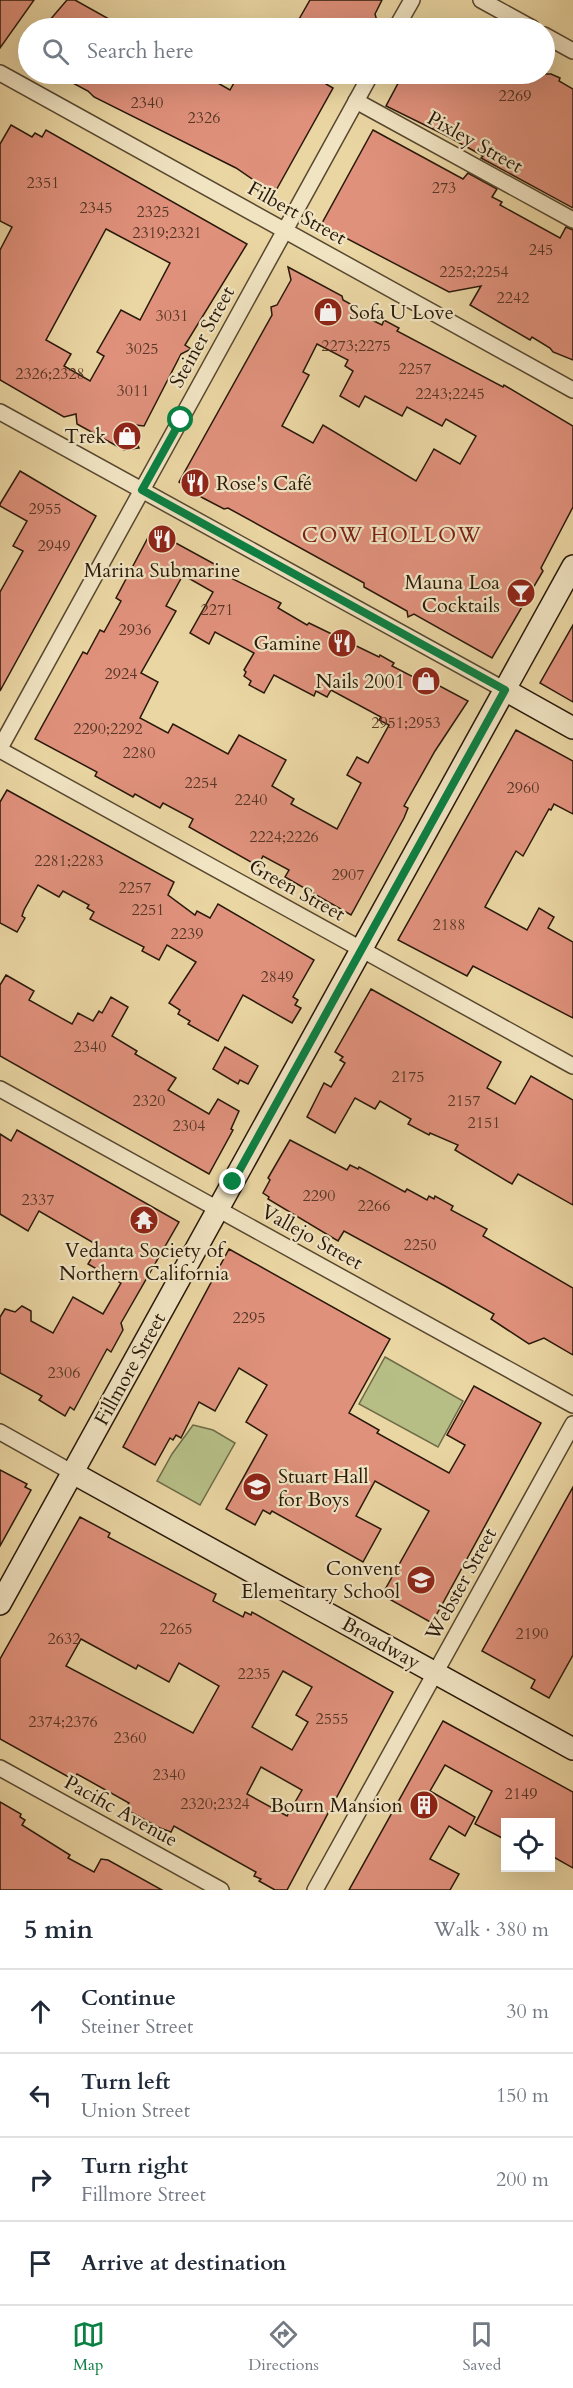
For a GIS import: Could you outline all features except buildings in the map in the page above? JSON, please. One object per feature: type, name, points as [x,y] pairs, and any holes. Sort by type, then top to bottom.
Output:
[{"type":"street","points":[[402,18],[412,0]]},
{"type":"street","points":[[481,0],[514,18]]},
{"type":"street","points":[[555,41],[573,51]]},
{"type":"street","name":"Filbert Street","points":[[0,73],[18,83]]},
{"type":"street","name":"Filbert Street","points":[[20,84],[573,390]]},
{"type":"street","name":"Steiner Street","points":[[0,749],[365,84]]},
{"type":"street","name":"Pixley Street","points":[[356,101],[573,220]]},
{"type":"street","points":[[0,412],[573,728]]},
{"type":"street","name":"Fillmore Street","points":[[0,1604],[573,566]]},
{"type":"street","name":"Green Street","points":[[0,749],[573,1066]]},
{"type":"street","name":"Vallejo Street","points":[[0,1089],[573,1405]]},
{"type":"street","name":"Webster Street","points":[[315,1890],[573,1424]]},
{"type":"street","name":"Broadway","points":[[0,1432],[573,1749]]},
{"type":"street","name":"Pacific Avenue","points":[[0,1768],[221,1890]]},
{"type":"green space","points":[[385,1357],[463,1401],[438,1447],[359,1404]]},
{"type":"green space","points":[[193,1425],[213,1430],[235,1443],[200,1505],[157,1481],[172,1454]]},
{"type":"place","name":"Sofa U Love","points":[[328,312]]},
{"type":"place","name":"Trek","points":[[127,436]]},
{"type":"place","name":"Rose's Café","points":[[195,483]]},
{"type":"place","name":"Marina Submarine","points":[[162,539]]},
{"type":"place","name":"Mauna Loa Cocktails","points":[[521,593]]},
{"type":"place","name":"Gamine","points":[[342,643]]},
{"type":"place","name":"Nails 2001","points":[[426,681]]},
{"type":"place","name":"Vedanta Society of Northern California","points":[[144,1220]]},
{"type":"place","name":"Stuart Hall for Boys","points":[[257,1487]]},
{"type":"place","name":"Convent Elementary School","points":[[421,1580]]},
{"type":"place","name":"Bourn Mansion","points":[[424,1805]]},
{"type":"district","name":"COW HOLLOW","points":[[392,535]]},
{"type":"route","points":[[181,420],[142,490],[505,690],[233,1182]]}]
